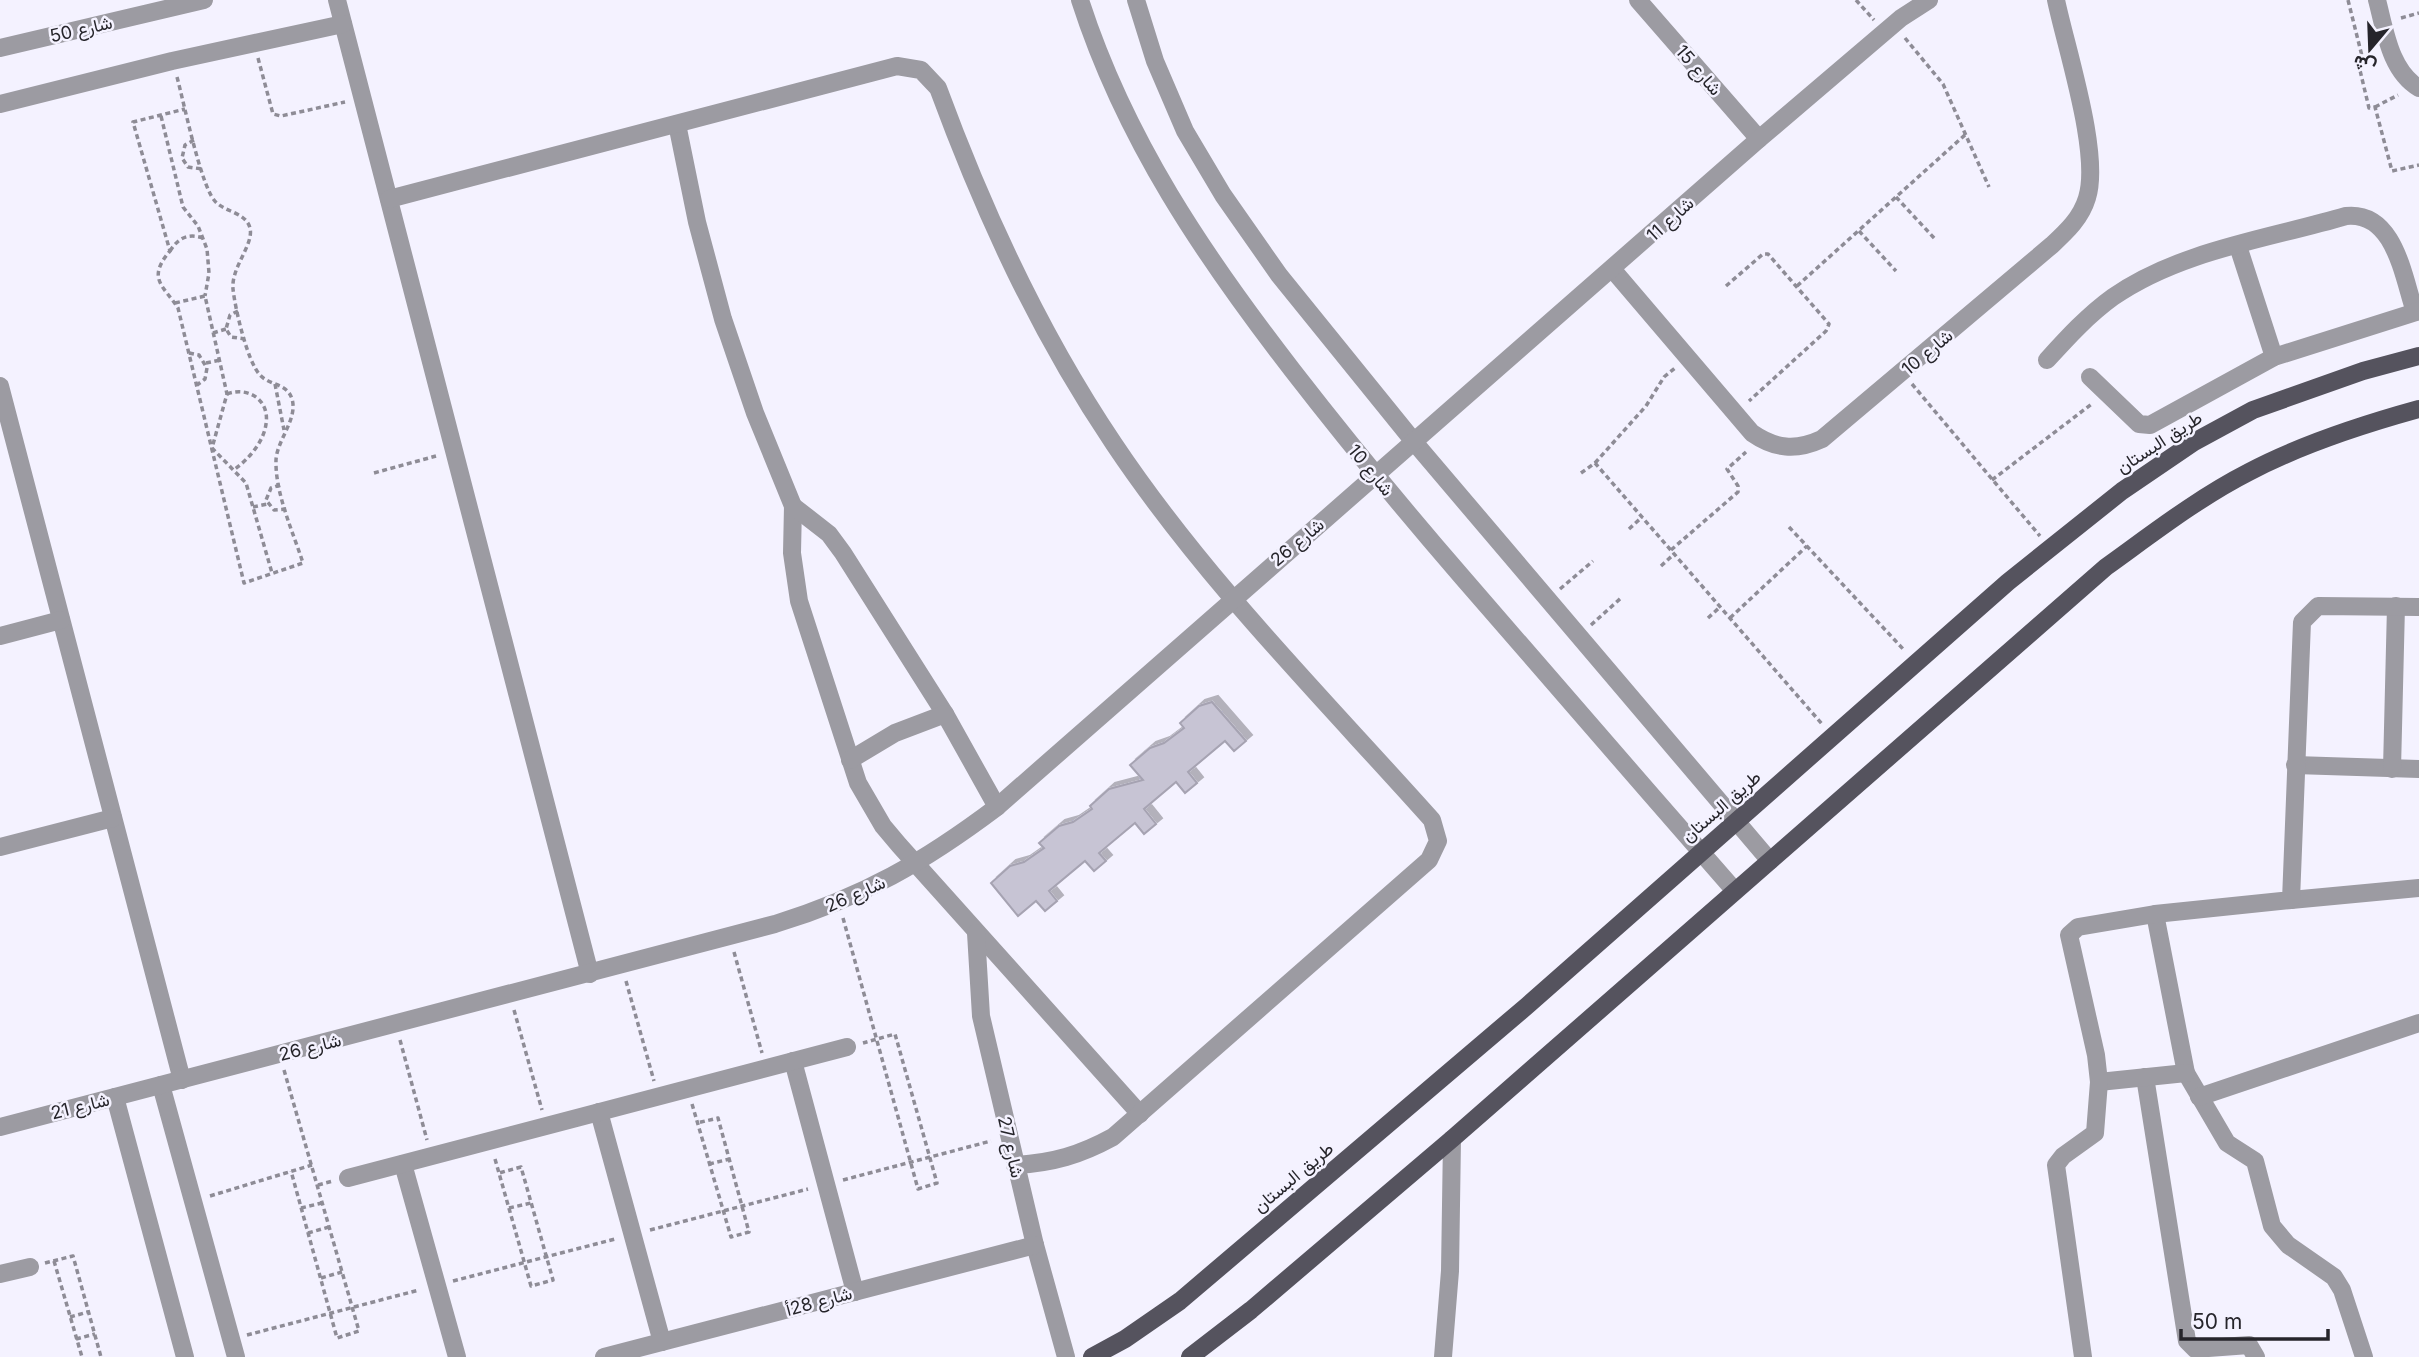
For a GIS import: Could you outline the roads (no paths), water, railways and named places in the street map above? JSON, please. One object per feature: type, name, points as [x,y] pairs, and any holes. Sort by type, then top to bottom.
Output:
[{"type":"main road","name":"طريق البستان","points":[[1092,1357],[1125,1339],[1180,1301],[1518,1014],[1916,663],[2051,548],[2162,462],[2220,426],[2304,391],[2419,356]]},
{"type":"main road","points":[[1190,1357],[1251,1310],[1452,1139],[2062,603],[2169,522],[2214,492],[2283,455],[2376,421],[2419,409]]},
{"type":"street","name":"شارع 50","points":[[0,48],[204,0]]},
{"type":"street","points":[[337,0],[590,974]]},
{"type":"street","name":"شارع 10","points":[[1080,0],[1123,108],[1170,199],[1227,285],[1375,477],[1735,891]]},
{"type":"street","points":[[1136,0],[1169,97],[1223,195],[1279,275],[1415,443],[1770,861]]},
{"type":"street","name":"شارع 15","points":[[1638,0],[1759,139]]},
{"type":"street","name":"شارع 11","points":[[1415,443],[1759,139],[1889,28],[1929,0]]},
{"type":"street","name":"شارع 10","points":[[1613,270],[1735,414],[1761,440],[1786,448],[1811,444],[1839,427],[2052,245],[2081,214],[2088,196],[2090,161],[2056,0]]},
{"type":"street","points":[[2377,0],[2392,52],[2405,76],[2417,87]]},
{"type":"street","points":[[0,104],[172,61],[343,24]]},
{"type":"street","points":[[389,199],[897,66],[910,66],[931,78],[996,234],[1071,376],[1122,456],[1232,597],[1432,820],[1438,841],[1429,860],[1113,1137],[1083,1154],[1050,1163],[1015,1165]]},
{"type":"street","points":[[677,124],[697,222],[723,319],[755,413],[793,506],[792,554],[799,601],[850,760],[870,805],[915,864],[1140,1114]]},
{"type":"street","points":[[2047,360],[2077,327],[2112,297],[2142,280],[2194,256],[2346,216],[2367,217],[2381,225],[2389,238],[2417,312],[2274,357],[2150,425],[2140,424],[2090,377]]},
{"type":"street","points":[[2238,246],[2274,357]]},
{"type":"street","points":[[0,386],[182,1080]]},
{"type":"street","name":"شارع 26","points":[[161,1085],[730,936],[838,903],[915,864],[997,807],[1232,597],[1415,443]]},
{"type":"street","points":[[793,506],[829,534],[946,714],[997,807]]},
{"type":"street","points":[[2291,900],[2302,622],[2318,606],[2419,607]]},
{"type":"street","points":[[2392,769],[2396,607]]},
{"type":"street","points":[[0,636],[61,620]]},
{"type":"street","points":[[850,760],[895,733],[946,714]]},
{"type":"street","points":[[2295,765],[2419,769]]},
{"type":"street","points":[[0,847],[113,818]]},
{"type":"street","points":[[2084,1357],[2056,1168],[2063,1156],[2096,1131],[2099,1082],[2091,1026],[2069,935],[2078,927],[2154,914],[2419,888]]},
{"type":"street","points":[[2154,914],[2186,1073],[2227,1143],[2255,1161],[2272,1226],[2288,1245],[2334,1277],[2342,1290],[2364,1357]]},
{"type":"street","name":"شارع 27","points":[[976,933],[981,1016],[1015,1165],[1066,1357]]},
{"type":"street","points":[[2199,1097],[2419,1023]]},
{"type":"street","points":[[348,1178],[848,1047]]},
{"type":"street","points":[[793,1061],[855,1292]]},
{"type":"street","points":[[2099,1082],[2186,1073]]},
{"type":"street","points":[[2145,1077],[2187,1341],[2195,1349],[2249,1345],[2256,1357]]},
{"type":"street","points":[[161,1085],[236,1357]]},
{"type":"street","name":"شارع 21","points":[[0,1127],[161,1085]]},
{"type":"street","points":[[115,1097],[186,1357]]},
{"type":"street","points":[[598,1112],[662,1342]]},
{"type":"street","points":[[1443,1357],[1450,1270],[1452,1139]]},
{"type":"street","points":[[402,1164],[457,1357]]},
{"type":"street","name":"شارع 28أ","points":[[604,1357],[1035,1245]]},
{"type":"street","points":[[0,1274],[30,1267]]}]
